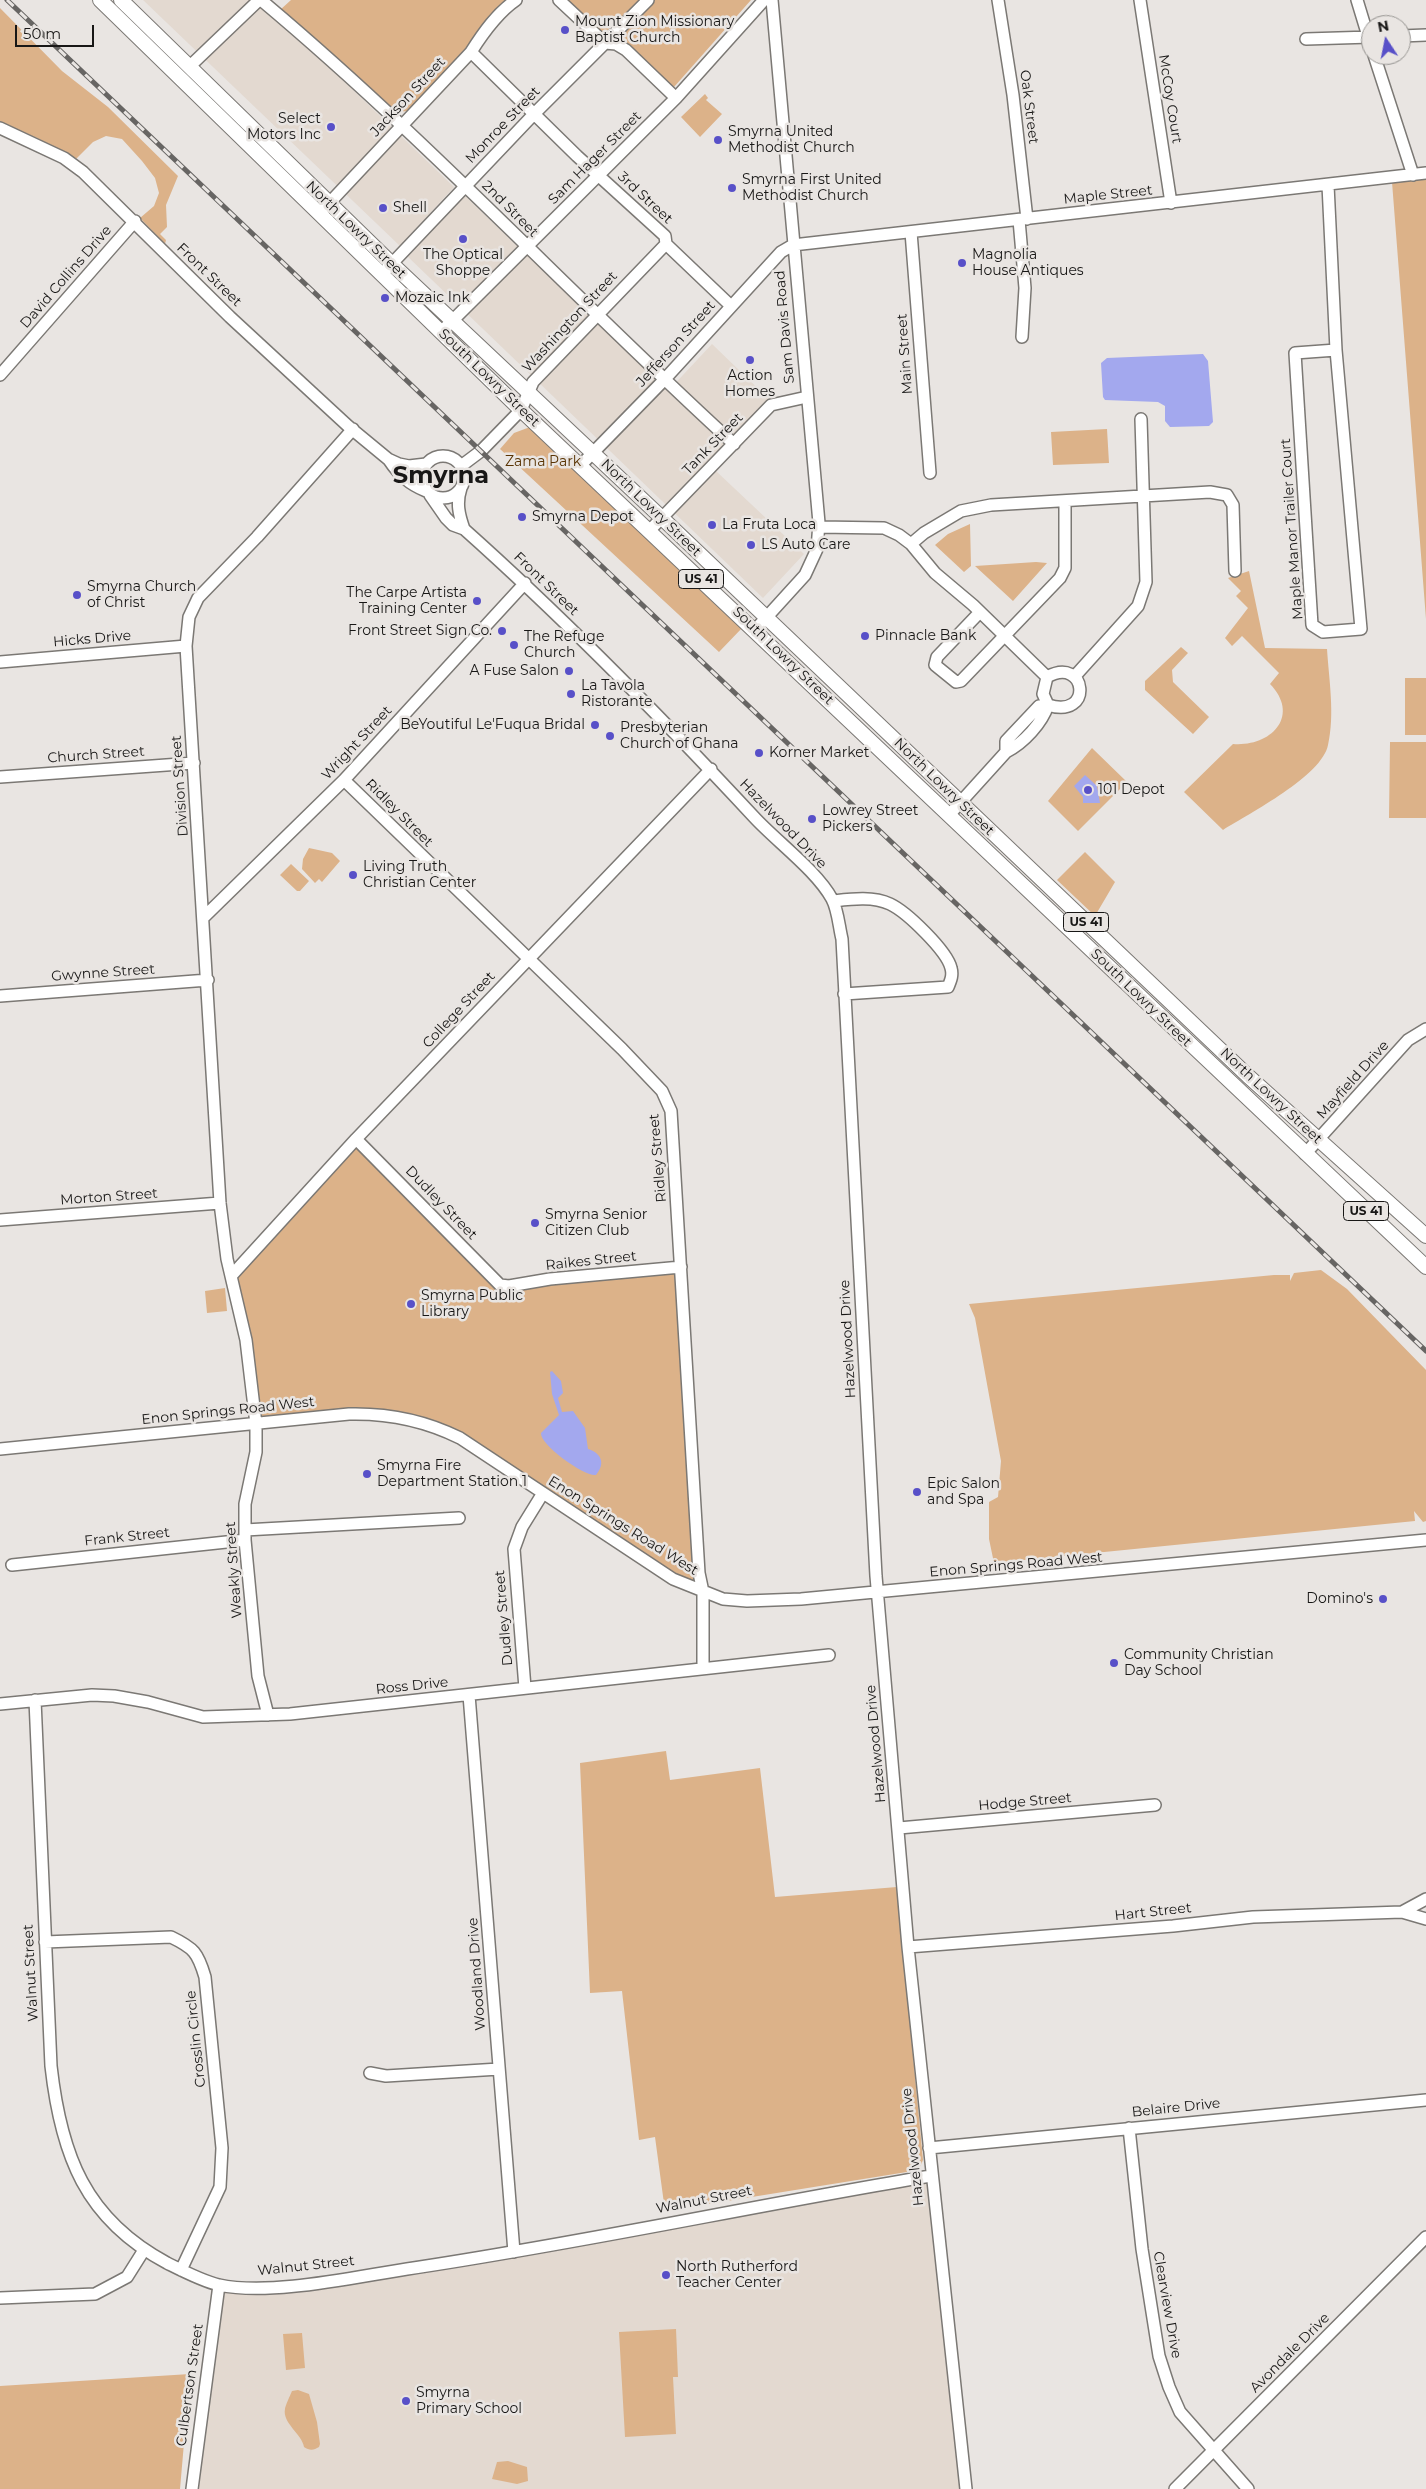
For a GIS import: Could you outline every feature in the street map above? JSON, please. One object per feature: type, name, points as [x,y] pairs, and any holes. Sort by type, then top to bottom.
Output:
[{"type":"main road","name":"South Lowry Street","points":[[100,0],[387,269],[441,332],[521,410],[650,530],[1426,1267]]},
{"type":"main road","name":"North Lowry Street","points":[[121,0],[189,67],[325,209]]},
{"type":"main road","name":"North Lowry Street","points":[[387,269],[452,321],[593,452],[1248,1076],[1426,1236]]},
{"type":"street","name":"2nd Street","points":[[189,67],[260,0],[401,124],[664,380],[734,444]]},
{"type":"street","name":"Jackson Street","points":[[325,209],[401,124],[471,52],[506,7],[516,0]]},
{"type":"street","points":[[559,0],[605,43],[616,44],[626,50],[676,98]]},
{"type":"street","name":"Monroe Street","points":[[387,269],[534,114],[648,0]]},
{"type":"street","name":"Sam Hager Street","points":[[441,332],[676,98],[764,0]]},
{"type":"street","name":"Sam Davis Road","points":[[755,630],[805,575],[817,549],[819,527],[772,0]]},
{"type":"street","name":"Oak Street","points":[[998,0],[1013,95],[1023,220],[1025,288],[1022,337]]},
{"type":"street","name":"McCoy Court","points":[[1140,0],[1171,203]]},
{"type":"street","points":[[1358,0],[1362,15]]},
{"type":"street","points":[[1411,36],[1426,35]]},
{"type":"street","points":[[1306,39],[1361,40]]},
{"type":"street","name":"3rd Street","points":[[471,52],[598,175],[665,236],[666,244],[731,306]]},
{"type":"street","points":[[1377,65],[1413,175]]},
{"type":"street","name":"Front Street","points":[[0,128],[64,158],[94,182],[230,317],[388,459],[406,480],[413,486],[428,493],[453,525],[464,529],[525,583],[711,769]]},
{"type":"street","name":"Maple Street","points":[[793,245],[1426,173]]},
{"type":"street","name":"Maple Manor Trailer Court","points":[[1328,185],[1336,350],[1361,629],[1324,632],[1312,625],[1295,353],[1336,350]]},
{"type":"street","name":"David Collins Drive","points":[[0,375],[135,221]]},
{"type":"street","name":"Main Street","points":[[911,232],[930,473]]},
{"type":"street","name":"Washington Street","points":[[461,466],[481,451],[521,410],[533,382],[666,244]]},
{"type":"street","name":"Jefferson Street","points":[[581,465],[664,380],[781,252],[793,245]]},
{"type":"street","name":"Tank Street","points":[[650,530],[771,405],[807,396]]},
{"type":"street","points":[[1075,676],[1138,606],[1146,582],[1145,498],[1141,419]]},
{"type":"street","name":"Division Street","points":[[220,1203],[208,980],[186,646],[189,616],[198,598],[258,537],[353,429]]},
{"type":"street","name":"Front Street","points":[[388,459],[409,466],[426,464],[435,457],[447,456],[461,466]]},
{"type":"street","points":[[426,464],[421,474],[428,493],[447,498],[461,488]]},
{"type":"street","points":[[461,466],[464,477],[458,496],[458,512],[464,529]]},
{"type":"street","points":[[911,544],[924,533],[961,511],[991,505],[1145,498],[1210,492],[1227,495],[1233,504],[1235,571]]},
{"type":"street","points":[[980,612],[937,657],[936,664],[956,682],[961,681],[1060,578],[1065,568],[1065,502]]},
{"type":"street","points":[[819,527],[884,528],[899,535],[911,544],[935,573],[980,612],[1047,677]]},
{"type":"street","name":"Wright Street","points":[[204,917],[344,780],[525,583]]},
{"type":"street","name":"Hicks Drive","points":[[0,662],[186,646]]},
{"type":"street","points":[[949,815],[1006,752],[1016,747],[1046,715],[1047,706],[1043,694],[1047,677],[1055,672],[1064,672],[1075,676],[1080,685],[1080,695],[1076,703],[1069,707],[1057,708],[1047,706]]},
{"type":"street","name":"Church Street","points":[[0,777],[194,762]]},
{"type":"street","name":"Hazelwood Drive","points":[[711,769],[755,818],[806,867],[833,901],[842,939],[878,1593],[908,1947],[966,2489]]},
{"type":"street","name":"College Street","points":[[232,1275],[250,1252],[356,1139],[711,769]]},
{"type":"street","name":"Ridley Street","points":[[344,780],[529,958],[662,1091],[668,1104],[674,1131],[698,1573],[703,1592],[703,1668]]},
{"type":"street","points":[[833,901],[860,899],[890,904],[909,917],[944,955],[951,967],[952,978],[948,987],[844,994]]},
{"type":"street","name":"Gwynne Street","points":[[0,996],[208,980]]},
{"type":"street","name":"Mayfield Drive","points":[[1306,1154],[1408,1040],[1426,1029]]},
{"type":"street","name":"Dudley Street","points":[[356,1139],[494,1280],[504,1286]]},
{"type":"street","points":[[220,1203],[227,1258],[246,1340],[256,1424]]},
{"type":"street","name":"Morton Street","points":[[0,1220],[220,1203]]},
{"type":"street","name":"Raikes Street","points":[[504,1286],[681,1267]]},
{"type":"street","name":"Enon Springs Road West","points":[[0,1449],[366,1414],[415,1420],[460,1438],[673,1579],[723,1598],[747,1601],[878,1593],[1426,1540]]},
{"type":"street","name":"Weakly Street","points":[[256,1424],[256,1452],[245,1504],[245,1535],[258,1676],[268,1715]]},
{"type":"street","name":"Dudley Street","points":[[525,1688],[514,1549],[522,1527],[544,1493]]},
{"type":"street","name":"Frank Street","points":[[12,1565],[245,1535],[459,1518]]},
{"type":"street","name":"Ross Drive","points":[[0,1704],[70,1696],[114,1696],[203,1717],[268,1715],[829,1655]]},
{"type":"street","name":"Woodland Drive","points":[[469,1695],[514,2252]]},
{"type":"street","name":"Walnut Street","points":[[35,1700],[51,2066],[56,2107],[64,2143],[92,2198],[113,2224],[144,2250],[181,2270],[219,2285],[268,2288],[310,2283],[514,2252],[826,2193],[931,2176]]},
{"type":"street","name":"Hodge Street","points":[[898,1828],[1155,1805]]},
{"type":"street","name":"Hart Street","points":[[1402,1912],[1426,1899]]},
{"type":"street","name":"Hart Street","points":[[908,1947],[1173,1926],[1254,1917],[1402,1912],[1426,1919]]},
{"type":"street","name":"Crosslin Circle","points":[[45,1942],[171,1937],[189,1946],[199,1957],[205,1977],[222,2148],[220,2188],[181,2270]]},
{"type":"street","points":[[370,2073],[386,2076],[499,2069]]},
{"type":"street","name":"Belaire Drive","points":[[929,2148],[1426,2100]]},
{"type":"street","name":"Clearview Drive","points":[[1129,2128],[1142,2249],[1159,2356],[1180,2412],[1248,2489]]},
{"type":"street","name":"Avondale Drive","points":[[1175,2489],[1426,2238]]},
{"type":"street","points":[[0,2298],[95,2294],[127,2277],[144,2250]]},
{"type":"street","name":"Culbertson Street","points":[[192,2489],[219,2285]]},
{"type":"shaded area","points":[[143,0],[252,0],[326,64],[454,187],[400,246]]},
{"type":"shaded area","points":[[463,194],[668,391],[712,344],[771,401],[716,471],[804,554],[763,598],[406,255]]},
{"type":"shaded area","points":[[931,2176],[966,2489],[192,2489],[219,2285],[268,2288]]},
{"type":"green space","points":[[291,0],[512,0],[409,111],[395,112],[280,10]]},
{"type":"green space","points":[[566,0],[751,0],[674,87],[669,86],[611,34],[603,35]]},
{"type":"green space","points":[[0,8],[62,71],[108,107],[178,176],[166,205],[167,227],[160,234],[166,240],[165,244],[140,218],[154,206],[159,193],[155,178],[122,139],[106,136],[93,142],[75,160],[37,138],[0,122]]},
{"type":"green space","points":[[705,94],[708,98],[706,100],[722,114],[700,137],[681,117]]},
{"type":"green space","points":[[1426,178],[1426,619],[1392,182]]},
{"type":"green space","name":"Zama Park","points":[[530,427],[743,627],[719,652],[500,449],[514,433]]},
{"type":"green space","points":[[1107,429],[1109,463],[1053,465],[1051,432]]},
{"type":"green space","points":[[970,524],[971,566],[964,572],[935,545],[948,534]]},
{"type":"green space","points":[[1047,563],[1013,601],[975,566]]},
{"type":"green space","points":[[1249,571],[1265,648],[1327,649],[1331,697],[1330,733],[1323,757],[1313,769],[1267,804],[1223,830],[1184,792],[1233,744],[1247,744],[1270,735],[1282,718],[1283,707],[1279,696],[1270,684],[1279,673],[1242,636],[1232,646],[1225,638],[1248,608],[1236,596],[1241,591],[1228,578]]},
{"type":"green space","points":[[1181,647],[1188,653],[1172,670],[1173,682],[1209,717],[1193,734],[1145,690],[1145,681]]},
{"type":"green space","points":[[1405,678],[1426,678],[1426,735],[1405,735]]},
{"type":"green space","points":[[1390,742],[1426,742],[1426,818],[1389,818]]},
{"type":"green space","name":"101 Depot","points":[[1092,748],[1127,782],[1078,831],[1048,801]]},
{"type":"green space","points":[[309,848],[332,853],[340,861],[322,882],[319,879],[315,883],[302,869],[303,859]]},
{"type":"green space","points":[[1085,852],[1115,882],[1095,916],[1057,880]]},
{"type":"green space","points":[[291,864],[309,881],[300,891],[297,891],[280,875]]},
{"type":"green space","points":[[356,1139],[496,1283],[681,1267],[703,1592],[472,1446],[402,1417],[256,1424],[232,1275]]},
{"type":"green space","points":[[1321,1270],[1347,1289],[1426,1370],[1426,1521],[1423,1522],[1414,1511],[1415,1521],[994,1563],[989,1539],[989,1502],[998,1497],[1001,1461],[975,1318],[969,1304],[1274,1275],[1290,1275],[1290,1281],[1294,1273]]},
{"type":"green space","points":[[225,1288],[227,1311],[207,1313],[205,1291]]},
{"type":"green space","points":[[666,1751],[670,1780],[760,1768],[775,1897],[897,1887],[923,2160],[920,2167],[913,2171],[665,2211],[655,2137],[639,2140],[622,1991],[590,1993],[580,1763]]},
{"type":"green space","points":[[676,2329],[678,2377],[673,2377],[676,2434],[625,2437],[619,2332]]},
{"type":"green space","points":[[302,2333],[305,2368],[286,2370],[283,2334]]},
{"type":"green space","points":[[190,2374],[180,2489],[0,2489],[0,2386]]},
{"type":"green space","points":[[298,2390],[309,2394],[317,2422],[320,2444],[319,2447],[314,2449],[304,2447],[300,2438],[286,2419],[285,2409],[292,2391]]},
{"type":"green space","points":[[508,2461],[527,2467],[528,2481],[517,2484],[492,2479],[497,2462]]},
{"type":"water","points":[[1203,354],[1208,361],[1213,422],[1209,426],[1170,427],[1165,421],[1165,406],[1158,402],[1105,400],[1103,397],[1101,363],[1107,358]]},
{"type":"water","points":[[1085,775],[1097,786],[1100,803],[1083,803],[1083,797],[1074,786]]},
{"type":"water","points":[[552,1371],[561,1381],[563,1393],[558,1398],[562,1412],[573,1411],[585,1428],[588,1449],[596,1453],[601,1459],[601,1466],[596,1475],[574,1466],[555,1452],[543,1438],[541,1433],[559,1415],[552,1394],[550,1372]]},
{"type":"railway","points":[[7,0],[1426,1351]]},
{"type":"place","name":"Mount Zion Missionary Baptist Church","points":[[565,30]]},
{"type":"place","name":"Select Motors Inc","points":[[331,127]]},
{"type":"place","name":"Smyrna United Methodist Church","points":[[718,140]]},
{"type":"place","name":"Smyrna First United Methodist Church","points":[[732,188]]},
{"type":"place","name":"Shell","points":[[383,208]]},
{"type":"place","name":"The Optical Shoppe","points":[[463,239]]},
{"type":"place","name":"Magnolia House Antiques","points":[[962,263]]},
{"type":"place","name":"Mozaic Ink","points":[[385,298]]},
{"type":"place","name":"Action Homes","points":[[750,360]]},
{"type":"place","name":"Smyrna Depot","points":[[522,517]]},
{"type":"place","name":"La Fruta Loca","points":[[712,525]]},
{"type":"place","name":"LS Auto Care","points":[[751,545]]},
{"type":"place","name":"Smyrna Church of Christ","points":[[77,595]]},
{"type":"place","name":"The Carpe Artista Training Center","points":[[477,601]]},
{"type":"place","name":"Front Street Sign Co.","points":[[502,631]]},
{"type":"place","name":"Pinnacle Bank","points":[[865,636]]},
{"type":"place","name":"The Refuge Church","points":[[514,645]]},
{"type":"place","name":"A Fuse Salon","points":[[569,671]]},
{"type":"place","name":"La Tavola Ristorante","points":[[571,694]]},
{"type":"place","name":"BeYoutiful Le'Fuqua Bridal","points":[[595,725]]},
{"type":"place","name":"Presbyterian Church of Ghana","points":[[610,736]]},
{"type":"place","name":"Korner Market","points":[[759,753]]},
{"type":"place","name":"101 Depot","points":[[1088,790]]},
{"type":"place","name":"Lowrey Street Pickers","points":[[812,819]]},
{"type":"place","name":"Living Truth Christian Center","points":[[353,875]]},
{"type":"place","name":"Smyrna Senior Citizen Club","points":[[535,1223]]},
{"type":"place","name":"Smyrna Public Library","points":[[411,1304]]},
{"type":"place","name":"Smyrna Fire Department Station 1","points":[[367,1474]]},
{"type":"place","name":"Epic Salon and Spa","points":[[917,1492]]},
{"type":"place","name":"Domino's","points":[[1383,1599]]},
{"type":"place","name":"Community Christian Day School","points":[[1114,1663]]},
{"type":"place","name":"North Rutherford Teacher Center","points":[[666,2275]]},
{"type":"place","name":"Smyrna Primary School","points":[[406,2401]]},
{"type":"district","name":"Smyrna","points":[[441,476]]}]
